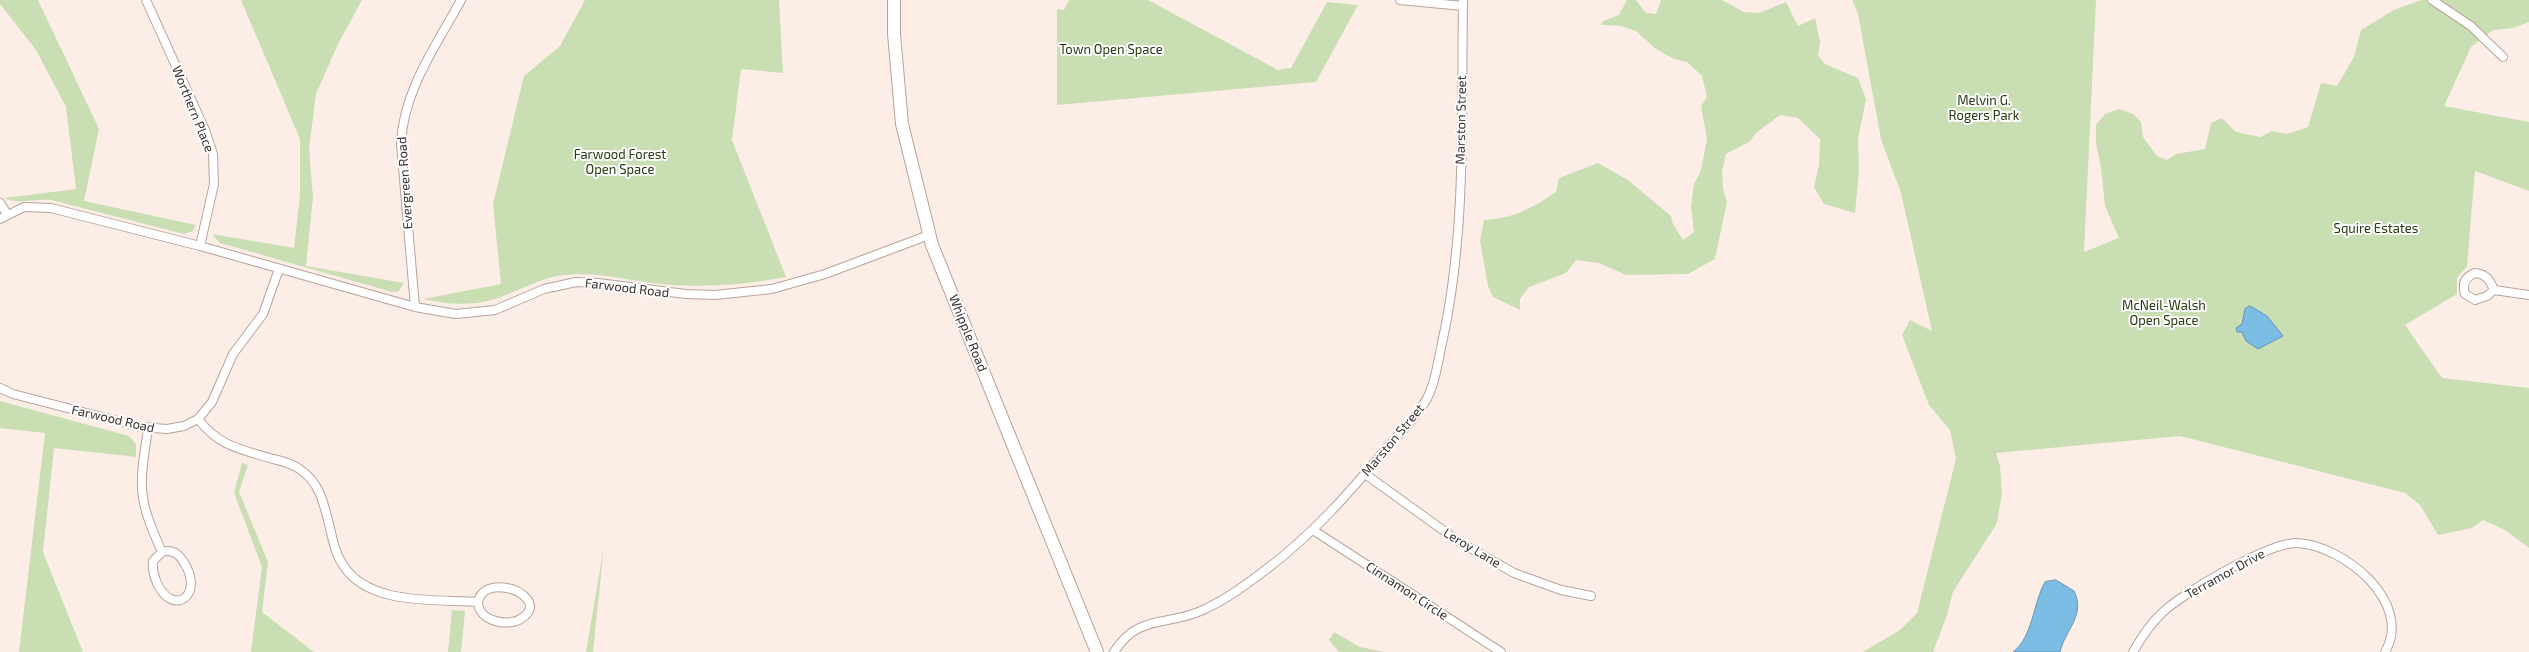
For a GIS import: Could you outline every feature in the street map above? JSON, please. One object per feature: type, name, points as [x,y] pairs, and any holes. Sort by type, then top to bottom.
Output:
[{"type":"main road","name":"Whipple Road","points":[[894,0],[894,34],[902,124],[929,235],[1097,652]]},
{"type":"street","name":"Worthern Place","points":[[146,0],[205,130],[212,154],[214,184],[200,246]]},
{"type":"street","name":"Evergreen Road","points":[[415,307],[401,129],[410,94],[461,0]]},
{"type":"street","points":[[1400,0],[1463,3]]},
{"type":"street","points":[[2432,0],[2471,26],[2502,57]]},
{"type":"street","name":"Marston Street","points":[[1114,652],[1127,635],[1143,625],[1181,618],[1232,595],[1285,555],[1333,512],[1426,400],[1438,363],[1449,311],[1458,240],[1463,3]]},
{"type":"street","points":[[0,203],[4,216]]},
{"type":"street","name":"Farwood Road","points":[[4,216],[24,207],[46,207],[200,246],[415,307],[450,313],[486,312],[503,307],[544,289],[576,282],[598,283],[672,293],[744,293],[772,289],[825,274],[929,235]]},
{"type":"street","points":[[279,268],[263,314],[232,354],[216,396],[198,419],[212,436],[225,444],[288,463],[307,474],[317,486],[338,556],[349,574],[366,587],[386,595],[478,602]]},
{"type":"street","points":[[2494,290],[2529,295]]},
{"type":"street","name":"Farwood Road","points":[[0,388],[14,394],[148,428],[175,428],[198,419]]},
{"type":"street","points":[[148,428],[141,480],[141,493],[146,515],[162,552]]},
{"type":"street","name":"Leroy Lane","points":[[1365,474],[1458,541],[1514,573],[1561,590],[1591,596]]},
{"type":"street","name":"Cinnamon Circle","points":[[1312,530],[1502,652]]},
{"type":"street","name":"Terramor Drive","points":[[2133,652],[2140,638],[2162,613],[2179,600],[2236,565],[2274,547],[2296,543],[2315,545],[2351,566],[2376,586],[2386,600],[2391,614],[2393,630],[2385,652]]},
{"type":"street","points":[[168,551],[178,554],[188,569],[192,587],[190,593],[182,599],[173,600],[167,598],[157,582],[153,565],[157,556],[162,552],[168,551]]},
{"type":"street","points":[[505,588],[523,593],[528,600],[529,607],[526,616],[520,620],[502,622],[484,616],[480,612],[478,602],[482,594],[487,590],[505,588]]},
{"type":"green space","points":[[0,0],[38,0],[99,129],[84,201],[196,225],[193,231],[184,234],[51,200],[15,201],[4,198],[76,189],[66,107],[36,50],[0,4]]},
{"type":"green space","points":[[241,0],[362,0],[338,44],[316,94],[309,149],[313,197],[306,266],[404,283],[399,291],[392,292],[220,243],[212,234],[294,248],[300,195],[300,139]]},
{"type":"green space","name":"Farwood Forest Open Space","points":[[585,0],[779,0],[783,73],[741,69],[732,140],[786,277],[739,284],[692,286],[660,284],[608,276],[570,274],[557,276],[531,284],[496,299],[476,303],[455,304],[423,299],[501,284],[493,204],[524,76],[560,46]]},
{"type":"green space","name":"Town Open Space","points":[[1069,0],[1148,0],[1278,70],[1291,68],[1327,2],[1358,5],[1316,82],[1057,105],[1057,9],[1064,10]]},
{"type":"green space","points":[[1627,0],[1636,0],[1646,13],[1656,14],[1661,0],[1722,0],[1744,12],[1759,13],[1786,2],[1798,26],[1815,18],[1820,42],[1818,55],[1825,64],[1858,78],[1866,99],[1858,139],[1859,171],[1855,213],[1824,204],[1814,187],[1819,165],[1820,139],[1798,118],[1780,115],[1756,133],[1749,142],[1726,154],[1722,172],[1723,189],[1727,202],[1715,259],[1688,274],[1626,275],[1599,263],[1576,260],[1566,273],[1529,287],[1520,299],[1520,310],[1493,297],[1488,286],[1480,241],[1484,220],[1513,215],[1530,208],[1556,192],[1559,178],[1598,163],[1628,180],[1671,216],[1673,224],[1683,240],[1694,232],[1691,207],[1694,184],[1701,170],[1707,139],[1701,106],[1707,97],[1702,76],[1687,62],[1674,59],[1656,49],[1636,31],[1621,26],[1601,25],[1603,21],[1619,15]]},
{"type":"green space","points":[[1852,0],[2096,0],[2084,252],[2119,238],[2105,206],[2101,167],[2096,144],[2096,125],[2105,114],[2119,109],[2133,114],[2141,122],[2143,137],[2157,156],[2167,160],[2176,154],[2205,149],[2211,123],[2222,118],[2236,132],[2260,137],[2272,131],[2287,134],[2308,127],[2321,83],[2337,86],[2354,57],[2361,30],[2394,10],[2421,0],[2529,0],[2529,22],[2513,28],[2493,30],[2471,47],[2444,106],[2529,122],[2529,191],[2475,171],[2467,266],[2457,278],[2457,294],[2405,325],[2442,378],[2529,388],[2529,548],[2505,530],[2483,520],[2472,528],[2438,535],[2420,505],[2405,493],[2180,436],[1996,453],[2000,466],[2002,493],[1997,523],[1953,592],[1946,618],[1933,652],[1863,652],[1900,630],[1917,613],[1956,459],[1950,430],[1929,405],[1902,335],[1910,320],[1932,331],[1901,193],[1881,139],[1858,14]]},
{"type":"green space","points":[[0,401],[129,436],[136,444],[136,457],[54,448],[43,552],[83,652],[19,652],[45,433],[0,428]]},
{"type":"green space","points":[[242,463],[248,465],[239,492],[268,562],[262,612],[314,652],[251,652],[262,567],[234,493]]},
{"type":"green space","points":[[604,546],[593,652],[586,652]]},
{"type":"green space","points":[[452,610],[465,611],[461,652],[448,652]]},
{"type":"green space","points":[[1334,632],[1360,647],[1384,652],[1339,652],[1329,640]]},
{"type":"water","points":[[2250,306],[2267,316],[2283,336],[2258,349],[2246,341],[2242,332],[2237,332],[2236,328],[2242,324],[2245,309]]},
{"type":"water","points":[[2056,580],[2074,591],[2078,608],[2060,652],[2013,652],[2020,646],[2025,638],[2045,582]]},
{"type":"park label","name":"Melvin G. Rogers Park","points":[[1984,108]]},
{"type":"park label","name":"Squire Estates","points":[[2376,229]]},
{"type":"park label","name":"McNeil-Walsh Open Space","points":[[2164,314]]}]
